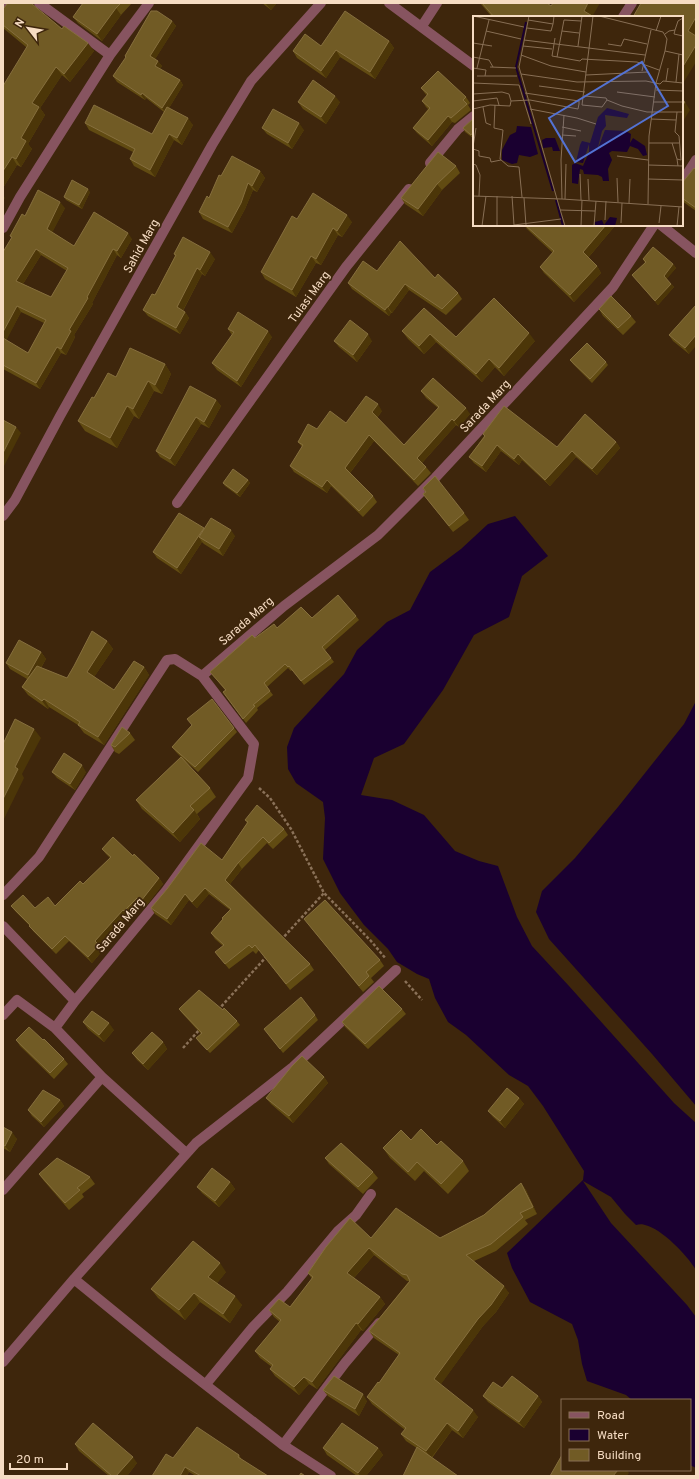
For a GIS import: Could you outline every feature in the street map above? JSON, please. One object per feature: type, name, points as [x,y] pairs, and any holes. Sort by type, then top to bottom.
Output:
[{"type":"street","points":[[3,6],[6,3]]},
{"type":"street","points":[[39,3],[110,55]]},
{"type":"street","points":[[3,228],[20,196],[110,55],[149,3]]},
{"type":"street","name":"Sahid Marg","points":[[3,516],[15,500],[60,416],[200,166],[251,81],[321,3]]},
{"type":"street","points":[[389,3],[473,65]]},
{"type":"street","points":[[422,26],[437,3]]},
{"type":"street","points":[[625,16],[632,3]]},
{"type":"street","name":"Tulasi Marg","points":[[177,502],[346,267],[458,129],[473,117]]},
{"type":"street","points":[[683,180],[696,160]]},
{"type":"street","name":"Sarada Marg","points":[[55,1028],[75,1001],[166,891],[248,778],[254,744],[202,676],[284,606],[378,535],[435,478],[613,287],[653,226]]},
{"type":"street","points":[[662,226],[696,253]]},
{"type":"street","points":[[3,895],[39,858],[167,660],[175,659],[202,676]]},
{"type":"street","points":[[3,926],[75,1001]]},
{"type":"street","points":[[3,1362],[74,1279],[196,1143],[293,1067],[396,970]]},
{"type":"street","points":[[3,1015],[17,1000],[55,1028],[102,1077],[186,1153]]},
{"type":"street","points":[[3,1190],[102,1077]]},
{"type":"street","points":[[206,1384],[253,1327],[288,1292],[338,1231],[356,1215],[371,1194]]},
{"type":"street","points":[[74,1279],[166,1354],[283,1445],[330,1476]]},
{"type":"street","points":[[283,1445],[345,1363],[384,1316]]},
{"type":"path","points":[[248,778],[270,798],[291,829],[324,893],[371,941],[422,1000]]},
{"type":"path","points":[[277,945],[324,893]]},
{"type":"path","points":[[214,1014],[272,951]]},
{"type":"path","points":[[183,1048],[204,1025]]},
{"type":"water","points":[[515,516],[548,556],[522,576],[509,617],[474,635],[443,690],[404,744],[374,758],[361,795],[392,800],[424,815],[455,851],[479,861],[498,866],[517,917],[532,946],[674,1103],[696,1123],[696,1270],[687,1257],[674,1243],[652,1227],[643,1224],[636,1225],[611,1197],[583,1181],[611,1223],[687,1305],[696,1317],[696,1468],[691,1466],[691,1399],[631,1399],[626,1395],[587,1381],[582,1364],[578,1340],[572,1324],[530,1302],[512,1268],[507,1253],[583,1180],[584,1171],[543,1106],[528,1086],[509,1075],[466,1035],[448,1022],[435,998],[429,979],[417,974],[397,962],[388,949],[364,925],[340,893],[323,859],[325,818],[323,802],[296,783],[288,769],[287,747],[294,728],[344,674],[357,650],[387,622],[410,610],[430,572],[461,549],[488,524]]},
{"type":"water","points":[[696,701],[696,1106],[652,1054],[549,939],[536,912],[542,891],[575,858],[618,807],[684,724]]},
{"type":"building","points":[[8,3],[31,3],[62,29],[64,26],[88,43],[64,74],[56,67],[32,103],[39,107],[21,138],[26,141],[16,159],[12,157],[3,171],[3,86],[28,45],[3,25],[3,9]]},
{"type":"building","points":[[83,3],[121,3],[97,34],[73,17]]},
{"type":"building","points":[[482,3],[547,3],[551,6],[553,3],[588,3],[584,11],[592,16],[493,16]]},
{"type":"building","points":[[641,3],[696,3],[696,17],[688,31],[696,36],[696,45],[683,66],[683,16],[634,16]]},
{"type":"building","points":[[151,11],[157,11],[172,21],[150,56],[158,61],[155,66],[180,80],[162,108],[142,93],[141,95],[113,76],[126,57],[125,56]]},
{"type":"building","points":[[345,11],[389,41],[370,72],[336,50],[321,71],[293,51],[305,34],[321,46]]},
{"type":"building","points":[[438,71],[466,97],[463,100],[467,104],[451,118],[448,116],[428,140],[413,128],[430,108],[422,101],[428,94],[421,88]]},
{"type":"building","points":[[313,80],[335,96],[321,117],[298,102]]},
{"type":"building","points":[[94,105],[152,134],[167,107],[188,118],[177,138],[169,134],[150,170],[130,159],[135,149],[85,123]]},
{"type":"building","points":[[273,109],[299,123],[288,143],[262,128]]},
{"type":"building","points":[[473,119],[473,132],[471,135],[463,128]]},
{"type":"building","points":[[438,152],[456,166],[437,184],[418,209],[401,198]]},
{"type":"building","points":[[232,156],[260,171],[252,186],[248,183],[241,203],[228,227],[199,212],[207,196],[209,198],[219,175],[221,176]]},
{"type":"building","points":[[694,168],[696,170],[696,208],[683,199],[683,182]]},
{"type":"building","points":[[72,180],[88,189],[79,205],[64,197]]},
{"type":"building","points":[[38,190],[60,202],[47,229],[74,246],[94,212],[128,233],[117,251],[113,249],[87,297],[88,298],[69,330],[71,331],[61,349],[57,347],[36,383],[3,365],[3,338],[28,353],[46,320],[17,306],[3,332],[3,252],[12,237],[10,236],[22,214],[25,216]],"holes":[[[36,249],[68,268],[51,297],[16,281]]]},
{"type":"building","points":[[313,193],[347,215],[337,231],[333,228],[316,259],[311,256],[292,290],[261,272],[292,216],[297,219]]},
{"type":"building","points":[[526,226],[605,226],[583,252],[597,266],[570,295],[540,267],[554,251]]},
{"type":"building","points":[[183,237],[210,252],[200,270],[197,268],[177,307],[185,312],[176,328],[143,310],[152,294],[155,295],[176,255],[174,254]]},
{"type":"building","points":[[400,241],[435,278],[438,274],[458,293],[442,309],[405,284],[385,310],[348,283],[363,261],[377,271]]},
{"type":"building","points":[[653,247],[673,264],[664,276],[671,284],[655,301],[632,275],[646,262],[643,259]]},
{"type":"building","points":[[611,296],[631,316],[618,328],[599,309]]},
{"type":"building","points":[[494,298],[529,333],[499,368],[489,359],[476,374],[430,334],[419,346],[402,331],[424,308],[456,337]]},
{"type":"building","points":[[696,305],[696,335],[685,348],[669,335]]},
{"type":"building","points":[[238,312],[268,331],[237,381],[212,363],[234,332],[228,329]]},
{"type":"building","points":[[350,320],[368,334],[353,355],[334,341]]},
{"type":"building","points":[[587,343],[606,362],[590,379],[570,360]]},
{"type":"building","points":[[130,348],[165,364],[155,385],[148,381],[133,409],[127,406],[110,438],[78,421],[92,397],[94,398],[108,373],[116,377]]},
{"type":"building","points":[[433,378],[466,408],[454,421],[452,419],[417,458],[426,467],[414,480],[369,435],[345,468],[373,496],[359,511],[327,480],[322,487],[290,466],[303,445],[298,442],[308,424],[317,429],[330,411],[346,423],[366,396],[378,404],[372,412],[404,445],[439,407],[421,391]]},
{"type":"building","points":[[190,386],[216,400],[204,422],[196,417],[170,459],[156,451]]},
{"type":"building","points":[[504,406],[557,447],[585,414],[616,442],[592,469],[572,451],[545,480],[518,454],[514,459],[497,445],[482,466],[469,457],[485,436],[483,434]]},
{"type":"building","points":[[3,420],[16,427],[3,453]]},
{"type":"building","points":[[233,469],[248,480],[237,493],[223,483]]},
{"type":"building","points":[[435,476],[464,513],[449,526],[423,494],[426,492],[423,488]]},
{"type":"building","points":[[179,513],[204,528],[177,568],[153,552]]},
{"type":"building","points":[[211,518],[231,530],[219,549],[199,537]]},
{"type":"building","points":[[338,595],[356,616],[322,647],[331,658],[301,681],[289,666],[288,667],[285,664],[264,683],[270,691],[253,705],[255,706],[243,719],[223,692],[226,690],[210,672],[252,635],[255,638],[274,624],[277,628],[301,607],[312,618]]},
{"type":"building","points":[[92,631],[107,641],[87,672],[114,690],[134,661],[144,667],[98,737],[78,725],[80,722],[44,699],[42,701],[22,687],[37,666],[67,678]]},
{"type":"building","points":[[19,640],[41,652],[28,675],[6,663]]},
{"type":"building","points":[[212,699],[234,728],[195,767],[172,747],[192,725],[187,719]]},
{"type":"building","points":[[15,719],[34,729],[15,767],[18,769],[3,799],[3,744]]},
{"type":"building","points":[[122,727],[130,733],[115,747],[111,745]]},
{"type":"building","points":[[64,753],[82,765],[70,784],[52,772]]},
{"type":"building","points":[[181,757],[210,788],[190,806],[194,810],[173,833],[136,800]]},
{"type":"building","points":[[257,805],[284,829],[269,843],[263,837],[238,863],[225,880],[310,964],[286,984],[255,945],[252,948],[249,945],[225,964],[215,952],[224,945],[211,933],[231,909],[205,888],[192,902],[185,894],[167,919],[151,908],[201,843],[222,860],[248,822],[245,820]]},
{"type":"building","points":[[113,837],[133,856],[134,854],[159,878],[141,901],[137,898],[124,911],[123,910],[95,941],[99,945],[88,957],[65,936],[52,949],[11,906],[23,895],[35,908],[48,897],[55,906],[80,881],[83,884],[111,857],[102,849]]},
{"type":"building","points":[[325,900],[380,960],[366,972],[369,976],[359,986],[304,919]]},
{"type":"building","points":[[379,986],[402,1009],[365,1044],[342,1022]]},
{"type":"building","points":[[199,990],[223,1010],[224,1008],[237,1021],[207,1050],[196,1038],[202,1033],[179,1009]]},
{"type":"building","points":[[301,997],[315,1015],[280,1049],[264,1029]]},
{"type":"building","points":[[92,1011],[109,1023],[99,1035],[83,1022]]},
{"type":"building","points":[[29,1027],[43,1040],[44,1039],[64,1059],[50,1073],[16,1040]]},
{"type":"building","points":[[152,1032],[163,1042],[143,1064],[132,1053]]},
{"type":"building","points":[[302,1056],[324,1077],[289,1116],[266,1098]]},
{"type":"building","points":[[507,1088],[519,1098],[500,1121],[488,1111]]},
{"type":"building","points":[[43,1090],[60,1100],[41,1122],[28,1110]]},
{"type":"building","points":[[3,1127],[12,1132],[5,1146],[3,1145]]},
{"type":"building","points":[[421,1129],[437,1145],[441,1141],[463,1161],[441,1184],[417,1162],[408,1172],[383,1148],[401,1130],[411,1140]]},
{"type":"building","points":[[341,1143],[373,1172],[358,1187],[325,1158]]},
{"type":"building","points":[[57,1158],[90,1177],[77,1188],[80,1190],[65,1203],[39,1174]]},
{"type":"building","points":[[212,1168],[230,1182],[215,1201],[197,1187]]},
{"type":"building","points":[[521,1183],[533,1207],[520,1213],[523,1217],[491,1244],[466,1255],[504,1286],[434,1379],[473,1410],[458,1431],[447,1423],[426,1451],[401,1434],[406,1428],[367,1397],[378,1382],[379,1383],[400,1353],[369,1331],[410,1281],[407,1275],[402,1274],[369,1248],[347,1273],[380,1297],[358,1324],[356,1323],[312,1382],[304,1377],[294,1387],[270,1369],[273,1365],[255,1351],[281,1320],[269,1310],[279,1299],[290,1307],[313,1277],[308,1273],[326,1247],[350,1218],[371,1238],[396,1208],[440,1238],[484,1215]]},
{"type":"building","points":[[193,1241],[220,1263],[208,1277],[235,1296],[223,1314],[194,1293],[179,1310],[151,1289]]},
{"type":"building","points":[[334,1376],[363,1394],[355,1409],[323,1390]]},
{"type":"building","points":[[512,1376],[538,1396],[519,1422],[483,1396],[493,1382],[502,1388]]},
{"type":"building","points":[[93,1423],[133,1457],[116,1476],[112,1476],[75,1444]]},
{"type":"building","points":[[342,1423],[378,1448],[358,1473],[323,1448]]},
{"type":"building","points":[[197,1427],[239,1455],[238,1457],[268,1476],[201,1476],[185,1467],[180,1476],[152,1476],[166,1454],[173,1458]]},
{"type":"building","points":[[417,1447],[458,1476],[403,1476]]},
{"type":"building","points":[[561,1457],[561,1471],[617,1471],[613,1476],[550,1476]]}]
